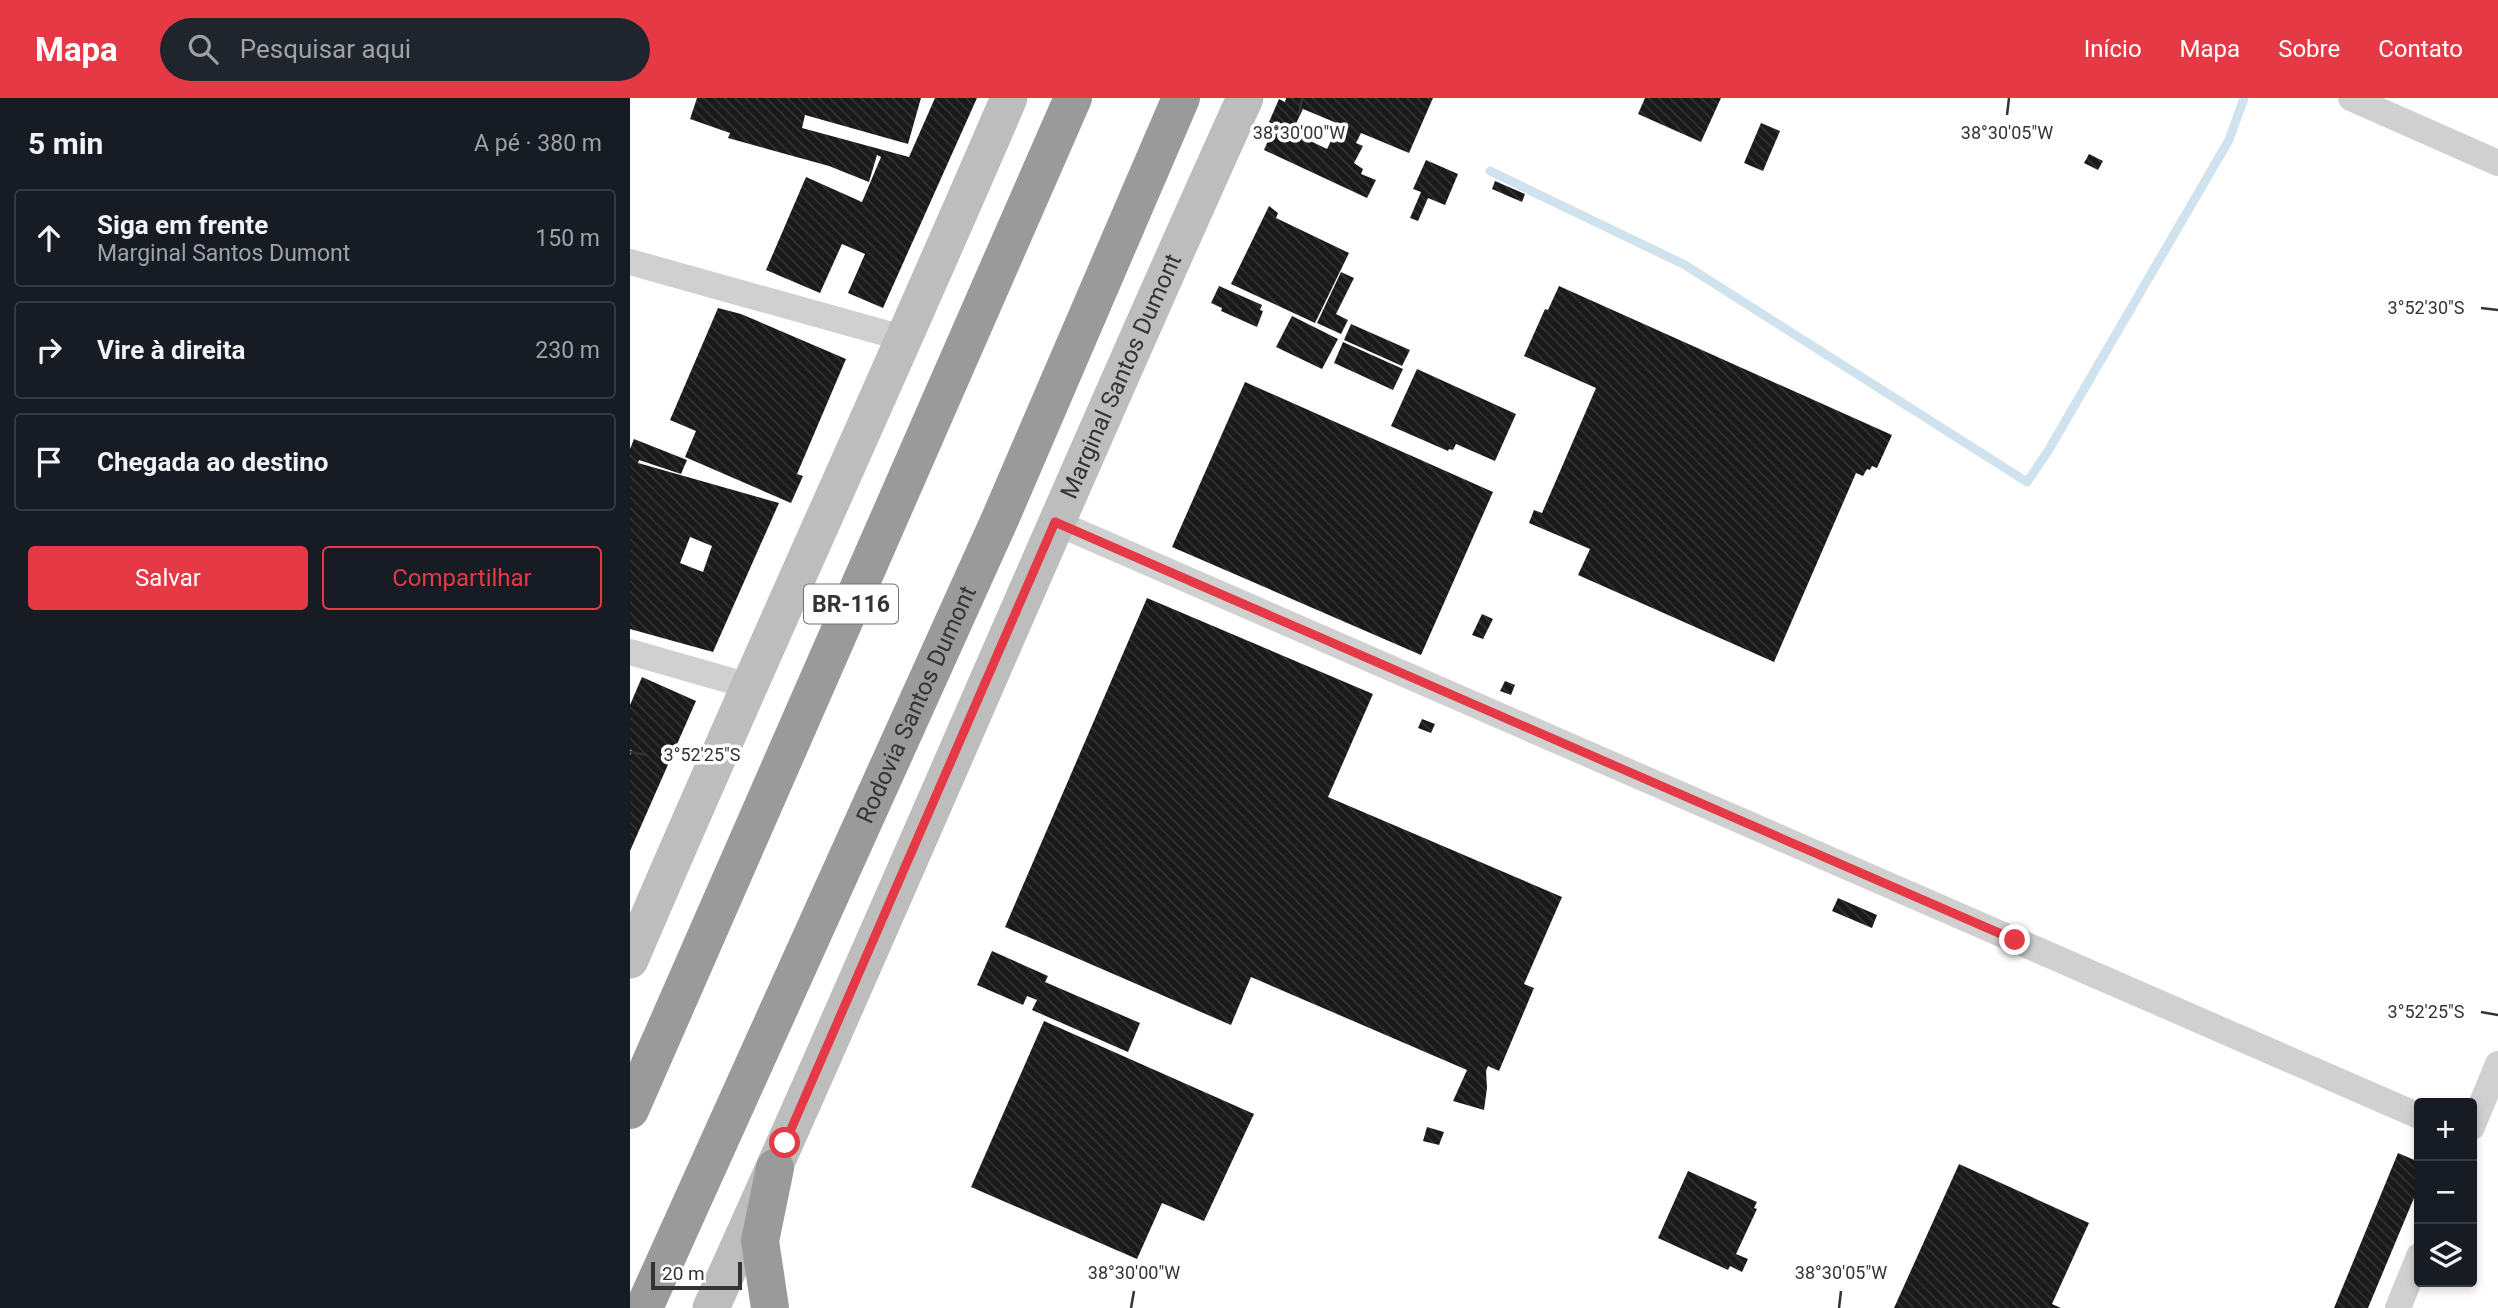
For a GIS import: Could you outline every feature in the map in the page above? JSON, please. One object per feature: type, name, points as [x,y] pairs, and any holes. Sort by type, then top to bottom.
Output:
[{"type":"highway","name":"BR-116","points":[[630,1110],[1073,98]]},
{"type":"highway","name":"Rodovia Santos Dumont","points":[[644,1308],[1006,506],[1181,98]]},
{"type":"highway","points":[[770,1308],[760,1241],[775,1168]]},
{"type":"main road","name":"BR-116","points":[[633,946],[906,339],[1009,98]]},
{"type":"main road","name":"Marginal Santos Dumont","points":[[711,1308],[775,1168],[1055,522],[1245,98]]},
{"type":"street","points":[[2351,98],[2498,163]]},
{"type":"street","points":[[630,262],[906,339]]},
{"type":"street","points":[[1055,522],[2414,1114]]},
{"type":"street","points":[[630,652],[749,686]]},
{"type":"street","points":[[2477,1115],[2498,1064]]},
{"type":"street","points":[[2398,1308],[2414,1268]]},
{"type":"building","points":[[697,98],[921,98],[908,144],[805,115],[802,128],[909,157],[935,98],[977,98],[883,308],[848,293],[865,254],[842,244],[820,293],[766,270],[806,177],[862,202],[881,157],[877,155],[869,182],[829,166],[728,138],[730,133],[690,119]]},
{"type":"building","points":[[1286,98],[1433,98],[1409,153],[1361,133],[1356,143],[1363,146],[1354,163],[1363,169],[1361,174],[1376,180],[1367,198],[1264,150],[1275,125],[1269,122],[1279,99],[1285,102]],"holes":[[[1303,109],[1339,124],[1327,149],[1292,132]]]},
{"type":"building","points":[[1645,98],[1721,98],[1701,142],[1638,114]]},
{"type":"building","points":[[1761,123],[1780,131],[1763,171],[1744,163]]},
{"type":"building","points":[[2089,154],[2103,161],[2098,170],[2084,163]]},
{"type":"building","points":[[1426,160],[1458,174],[1445,205],[1428,198],[1418,221],[1410,218],[1421,192],[1413,189]]},
{"type":"building","points":[[1495,181],[1525,194],[1522,202],[1492,189]]},
{"type":"building","points":[[1269,206],[1278,213],[1276,218],[1349,253],[1315,323],[1231,284]]},
{"type":"building","points":[[1341,272],[1354,278],[1336,314],[1348,320],[1341,334],[1317,323]]},
{"type":"building","points":[[1219,286],[1262,305],[1260,310],[1263,311],[1257,327],[1221,311],[1222,308],[1211,303]]},
{"type":"building","points":[[1559,286],[1892,435],[1877,468],[1872,466],[1863,476],[1856,473],[1774,662],[1578,575],[1590,549],[1529,523],[1534,510],[1542,513],[1596,388],[1524,356],[1545,309],[1548,310]]},
{"type":"building","points":[[718,308],[741,314],[846,359],[797,474],[803,476],[791,503],[685,457],[696,431],[670,420]]},
{"type":"building","points":[[1292,316],[1338,339],[1322,369],[1276,347]]},
{"type":"building","points":[[1351,324],[1410,350],[1402,366],[1344,340]]},
{"type":"building","points":[[1343,342],[1403,369],[1393,390],[1334,363]]},
{"type":"building","points":[[1417,369],[1516,414],[1495,461],[1456,444],[1453,450],[1448,451],[1391,426]]},
{"type":"building","points":[[1245,382],[1493,492],[1421,655],[1172,547]]},
{"type":"building","points":[[634,439],[687,460],[681,474],[639,460],[638,463],[779,503],[713,652],[630,629],[630,449]],"holes":[[[690,537],[712,546],[703,572],[680,563]]]},
{"type":"building","points":[[1147,598],[1373,694],[1328,797],[1562,897],[1524,984],[1534,988],[1499,1071],[1488,1066],[1486,1071],[1484,1110],[1453,1101],[1467,1070],[1251,977],[1231,1025],[1005,927]]},
{"type":"building","points":[[1482,614],[1493,619],[1483,639],[1472,635]]},
{"type":"building","points":[[642,677],[696,701],[630,851],[630,705]]},
{"type":"building","points":[[1505,681],[1515,685],[1511,695],[1500,691]]},
{"type":"building","points":[[1422,719],[1435,724],[1431,733],[1418,728]]},
{"type":"building","points":[[1838,898],[1877,915],[1872,928],[1832,911]]},
{"type":"building","points":[[992,951],[1048,976],[1045,982],[1140,1023],[1128,1052],[1032,1010],[1037,1000],[1027,996],[1023,1005],[977,985]]},
{"type":"building","points":[[1044,1021],[1254,1114],[1204,1221],[1162,1203],[1137,1259],[971,1187]]},
{"type":"building","points":[[1427,1127],[1444,1132],[1439,1145],[1423,1141]]},
{"type":"building","points":[[2398,1153],[2414,1160],[2414,1198],[2368,1308],[2334,1308]]},
{"type":"building","points":[[1959,1164],[2089,1223],[2052,1304],[2061,1308],[1894,1308]]},
{"type":"building","points":[[1688,1171],[1757,1202],[1754,1208],[1757,1209],[1736,1254],[1748,1259],[1742,1272],[1730,1266],[1728,1270],[1658,1238]]},
{"type":"waterway","points":[[1490,171],[1685,265],[2027,482],[2048,451],[2229,140],[2244,98]]},
{"type":"route","points":[[785,1143],[1055,522],[2015,940]]}]
